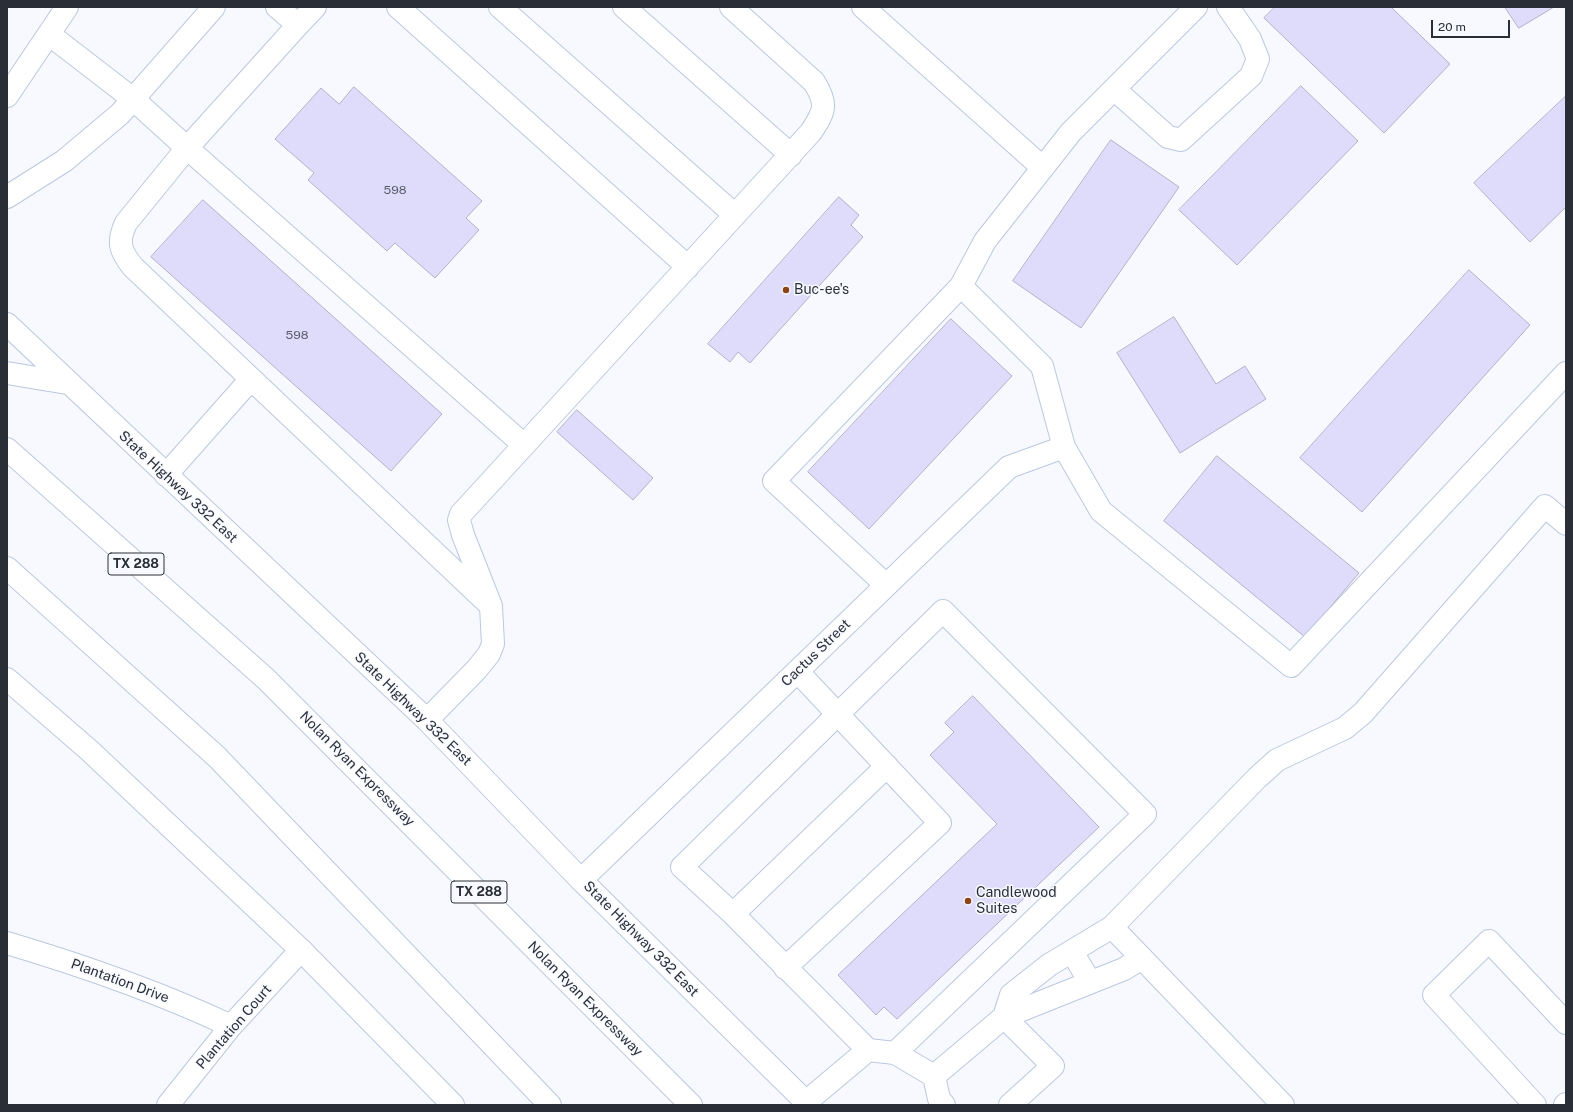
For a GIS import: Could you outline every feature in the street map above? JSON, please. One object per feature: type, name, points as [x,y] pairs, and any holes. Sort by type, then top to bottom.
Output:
[{"type":"main road","points":[[7,96],[50,35],[67,7]]},
{"type":"main road","points":[[7,197],[64,161],[120,114],[214,7]]},
{"type":"main road","points":[[277,7],[298,25]]},
{"type":"main road","points":[[315,7],[187,148],[126,222],[121,233],[120,243],[123,254],[133,267],[491,606]]},
{"type":"main road","points":[[398,7],[688,267]]},
{"type":"main road","points":[[500,7],[735,215]]},
{"type":"main road","points":[[624,7],[791,154]]},
{"type":"main road","points":[[427,720],[476,670],[489,654],[493,644],[491,606],[463,535],[459,520],[461,514],[791,154],[811,132],[822,117],[824,105],[822,95],[814,82],[731,7]]},
{"type":"main road","points":[[863,7],[1043,168]]},
{"type":"main road","points":[[886,585],[774,481],[961,286],[985,241],[1071,132],[1196,7]]},
{"type":"main road","points":[[1114,89],[1168,137],[1181,140],[1251,76],[1258,59],[1250,40],[1228,7]]},
{"type":"main road","points":[[50,35],[133,99],[524,445]]},
{"type":"main road","points":[[961,286],[1042,366],[1064,447],[1101,511],[1291,666],[1566,373]]},
{"type":"main road","name":"State Highway 332 East","points":[[7,324],[67,383],[427,720],[581,880],[808,1103]]},
{"type":"main road","points":[[7,373],[67,383]]},
{"type":"main road","points":[[166,475],[251,379]]},
{"type":"main road","name":"Cactus Street","points":[[581,880],[798,672],[1009,466],[1064,447]]},
{"type":"main road","name":"Nolan Ryan Expressway","points":[[7,449],[266,678],[691,1105]]},
{"type":"main road","points":[[1004,1017],[1011,995],[1049,965],[1112,927],[1257,778],[1277,760],[1345,728],[1363,713],[1545,506],[1566,524]]},
{"type":"main road","points":[[7,568],[217,757],[550,1105]]},
{"type":"main road","points":[[895,1053],[1145,814],[943,611],[682,867],[733,914],[868,1050],[895,1053],[934,1076],[939,1099],[944,1105]]},
{"type":"main road","points":[[785,968],[940,823],[798,672]]},
{"type":"main road","points":[[7,679],[90,751],[301,950],[453,1105]]},
{"type":"main road","points":[[733,914],[887,766]]},
{"type":"main road","points":[[1112,927],[1283,1105]]},
{"type":"main road","points":[[1535,1105],[1434,996],[1489,941],[1566,1023]]},
{"type":"main road","name":"Plantation Drive","points":[[7,943],[80,965],[192,1008],[231,1026]]},
{"type":"main road","name":"Plantation Court","points":[[168,1105],[231,1026],[301,950]]},
{"type":"main road","points":[[1072,952],[1090,982]]},
{"type":"main road","points":[[934,1076],[1004,1017],[1124,969],[1142,958]]},
{"type":"main road","points":[[1004,1017],[1052,1066],[1010,1105]]},
{"type":"main road","points":[[808,1103],[868,1050]]},
{"type":"building","points":[[1275,7],[1391,7],[1450,64],[1384,133],[1264,18]]},
{"type":"building","points":[[1505,7],[1554,7],[1519,28]]},
{"type":"building","points":[[1301,86],[1358,141],[1237,265],[1179,210]]},
{"type":"building","points":[[354,87],[482,201],[466,218],[479,230],[435,278],[395,243],[387,251],[308,180],[314,173],[275,139],[321,88],[339,104]]},
{"type":"building","points":[[1566,96],[1566,207],[1530,242],[1474,183]]},
{"type":"building","points":[[1111,140],[1179,187],[1081,328],[1013,281]]},
{"type":"building","name":"Buc-ee's","points":[[839,197],[859,215],[851,225],[863,237],[750,363],[738,352],[730,362],[708,344]]},
{"type":"building","points":[[203,200],[442,414],[391,471],[151,257]]},
{"type":"building","points":[[1469,270],[1530,325],[1362,512],[1300,458]]},
{"type":"building","points":[[1174,317],[1216,384],[1245,366],[1266,399],[1180,453],[1117,353]]},
{"type":"building","points":[[951,319],[1012,376],[869,529],[808,472]]},
{"type":"building","points":[[577,410],[653,478],[633,500],[557,432]]},
{"type":"building","points":[[1217,456],[1359,573],[1305,637],[1164,521]]},
{"type":"building","name":"Candlewood Suites","points":[[973,696],[1099,827],[897,1019],[884,1007],[876,1015],[838,975],[997,824],[930,755],[954,732],[945,723]]},
{"type":"place","name":"Buc-ee's","points":[[786,290]]},
{"type":"place","name":"Candlewood Suites","points":[[968,901]]}]
